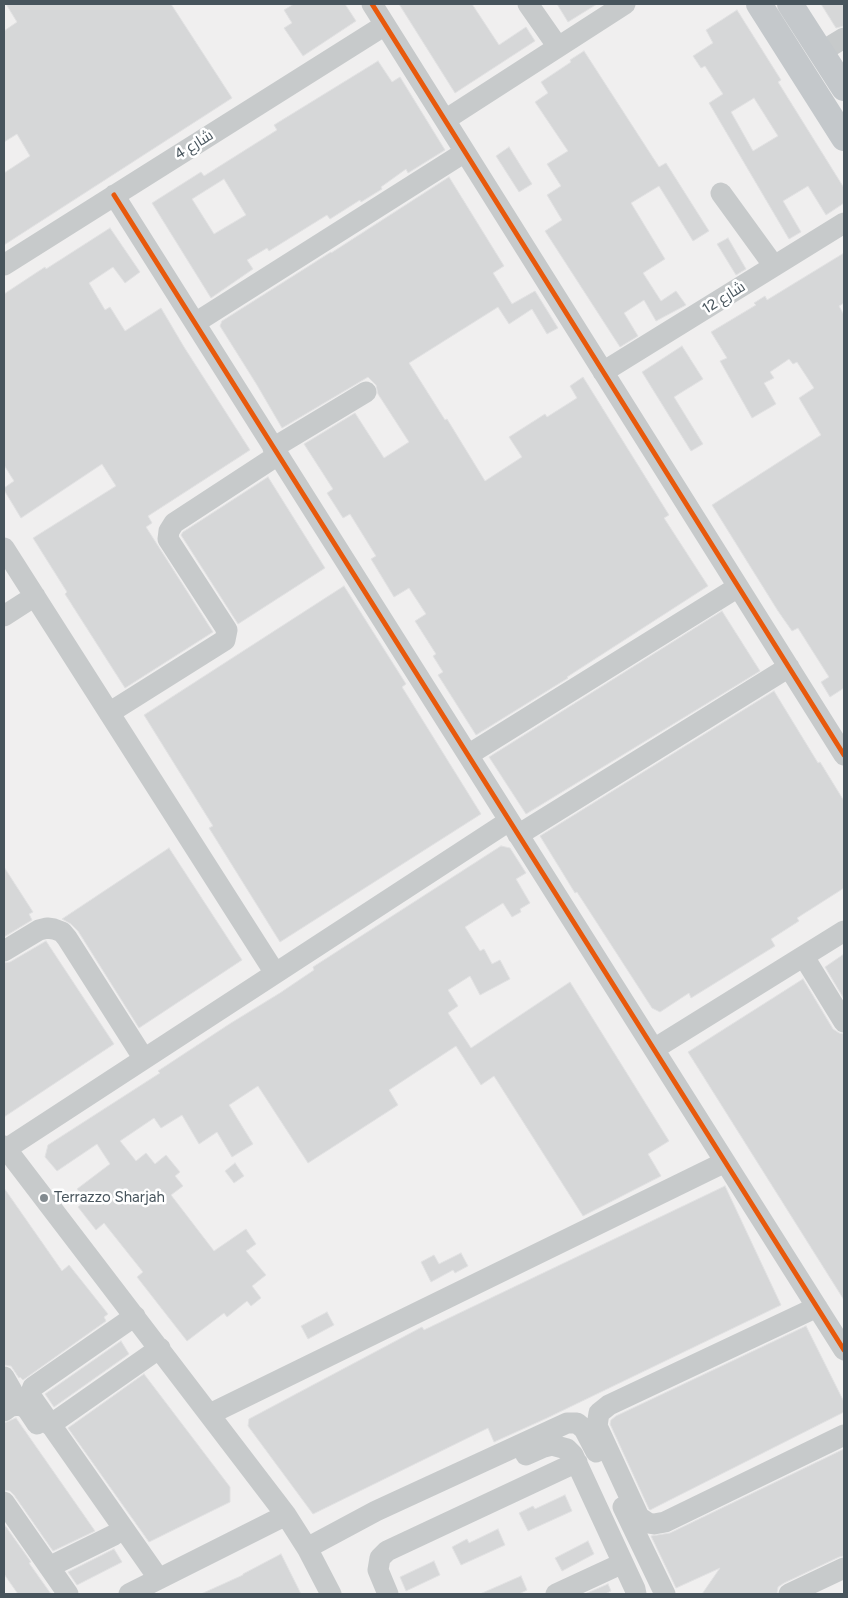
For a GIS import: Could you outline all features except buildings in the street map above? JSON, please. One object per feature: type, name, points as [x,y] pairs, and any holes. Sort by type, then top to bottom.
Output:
[{"type":"main road","points":[[759,4],[844,138]]},
{"type":"main road","points":[[790,4],[844,88]]},
{"type":"street","points":[[372,4],[844,755]]},
{"type":"street","points":[[528,4],[558,47]]},
{"type":"street","points":[[445,120],[625,4]]},
{"type":"street","name":"شارع 4","points":[[4,265],[385,25]]},
{"type":"street","points":[[821,52],[844,38]]},
{"type":"street","points":[[195,323],[465,152]]},
{"type":"street","points":[[721,193],[774,266]]},
{"type":"street","points":[[114,196],[844,1350]]},
{"type":"street","name":"شارع 12","points":[[603,372],[844,223]]},
{"type":"street","points":[[109,713],[225,640],[227,630],[168,539],[174,523],[276,451],[366,392]]},
{"type":"street","points":[[4,548],[275,973]]},
{"type":"street","points":[[468,755],[738,586]]},
{"type":"street","points":[[4,616],[35,596]]},
{"type":"street","points":[[331,1594],[306,1547],[286,1515],[5,1147],[275,973],[514,828],[789,667]]},
{"type":"street","points":[[4,952],[39,930],[46,928],[62,932],[144,1059]]},
{"type":"street","points":[[654,1049],[844,931]]},
{"type":"street","points":[[804,957],[844,1022]]},
{"type":"street","points":[[210,1414],[725,1162]]},
{"type":"street","points":[[817,1307],[609,1405],[600,1413],[597,1426],[639,1517],[648,1523],[654,1524],[665,1522],[844,1435]]},
{"type":"street","points":[[135,1316],[31,1389],[31,1397],[154,1582]]},
{"type":"street","points":[[50,1425],[160,1348]]},
{"type":"street","points":[[4,1377],[12,1391],[10,1397],[4,1402]]},
{"type":"street","points":[[4,1411],[16,1405],[20,1405],[27,1410],[114,1535],[154,1582]]},
{"type":"street","points":[[306,1547],[376,1511],[572,1422],[581,1426],[587,1432],[666,1594]]},
{"type":"street","points":[[306,1547],[544,1446],[560,1446],[567,1450],[577,1462],[636,1594]]},
{"type":"street","points":[[306,1547],[479,1449]]},
{"type":"street","points":[[388,1594],[378,1570],[380,1558],[388,1551],[577,1462]]},
{"type":"street","points":[[4,1502],[68,1594]]},
{"type":"street","points":[[129,1594],[286,1515]]},
{"type":"street","points":[[49,1567],[114,1535]]},
{"type":"street","points":[[556,1594],[623,1562]]},
{"type":"street","points":[[789,1594],[844,1568]]},
{"type":"cycle path","points":[[372,4],[844,755]]},
{"type":"cycle path","points":[[114,195],[844,1350]]},
{"type":"place","name":"Terrazzo Sharjah","points":[[44,1198]]}]
